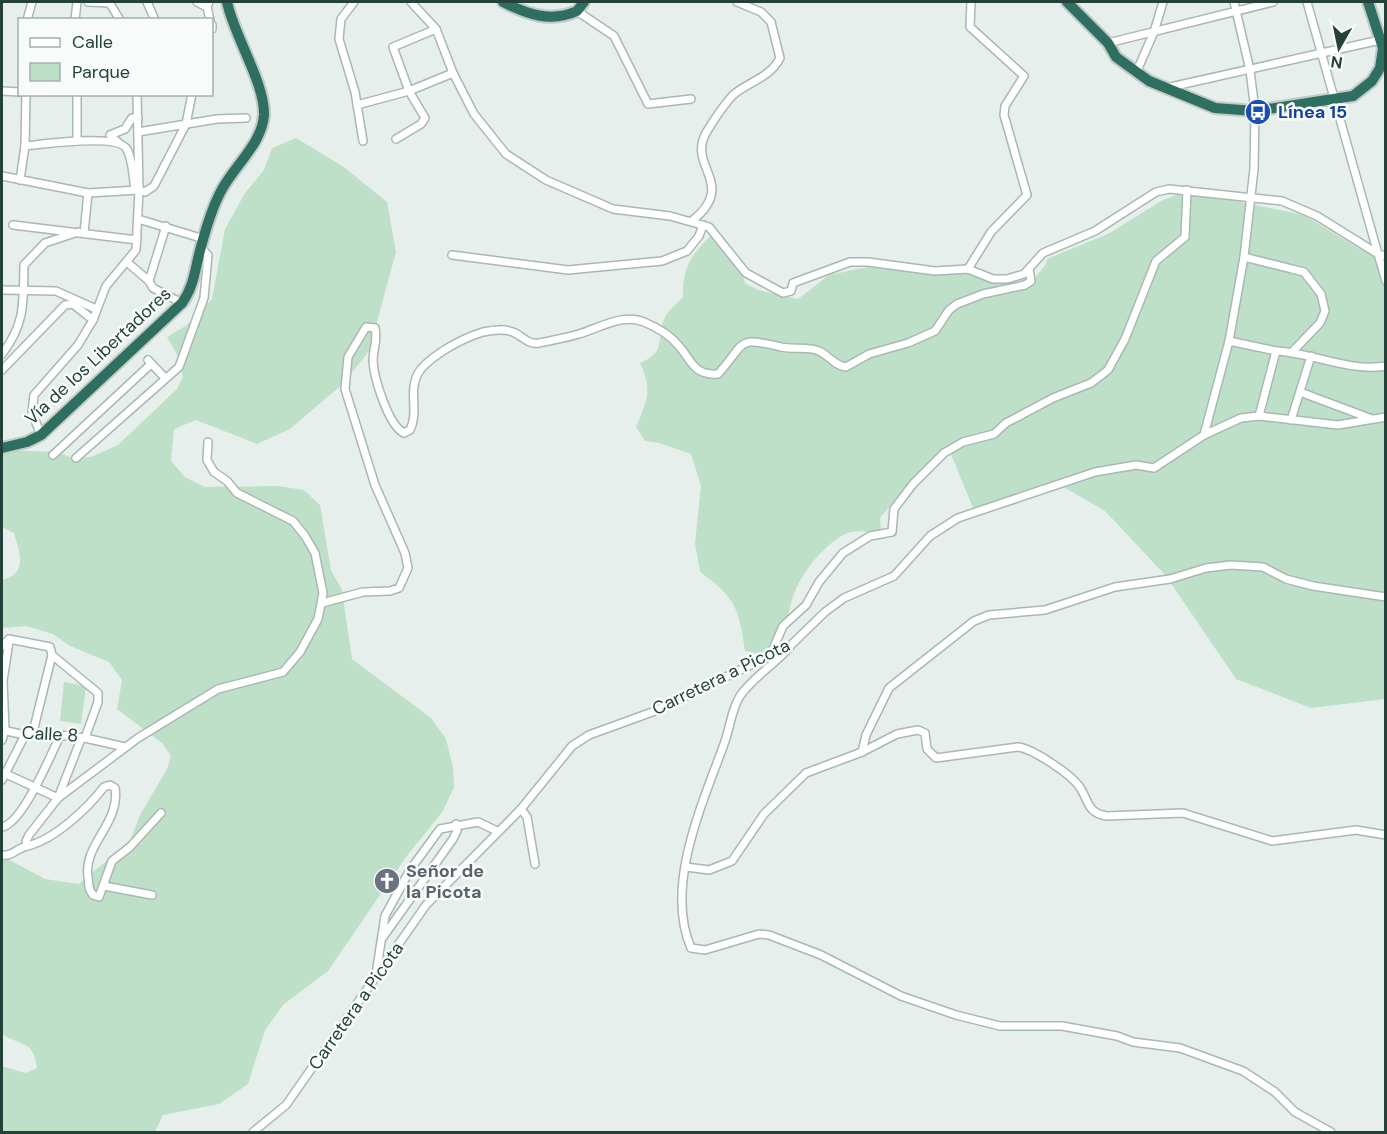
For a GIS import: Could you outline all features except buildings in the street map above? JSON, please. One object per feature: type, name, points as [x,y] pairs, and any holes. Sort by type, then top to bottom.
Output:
[{"type":"highway","name":"Vía de los Libertadores","points":[[2,448],[21,444],[41,435],[182,303],[194,281],[202,244],[222,190],[261,131],[264,114],[259,89],[231,19],[228,2]]},
{"type":"highway","points":[[503,2],[524,13],[539,17],[561,16],[577,11],[584,2]]},
{"type":"highway","points":[[1067,2],[1108,43],[1116,57],[1136,73],[1165,88],[1215,108],[1255,111],[1353,96],[1372,81],[1383,56],[1368,2]]},
{"type":"street","points":[[28,18],[32,2]]},
{"type":"street","points":[[75,18],[77,2]]},
{"type":"street","points":[[88,2],[110,2],[119,18]]},
{"type":"street","points":[[147,2],[154,18]]},
{"type":"street","points":[[197,2],[208,4]]},
{"type":"street","points":[[354,2],[341,19],[339,39],[357,105],[363,141]]},
{"type":"street","points":[[411,2],[436,29],[453,73],[474,114],[500,148],[546,180],[613,209],[692,221],[703,225],[717,236],[746,273],[783,293],[791,291],[793,283],[850,262],[895,264],[935,271],[968,269],[993,279],[1007,279],[1024,274],[1043,253],[1095,231],[1156,192],[1169,189],[1282,201],[1300,207],[1382,255]]},
{"type":"street","points":[[692,221],[705,210],[713,194],[703,156],[705,134],[733,96],[763,77],[780,58],[771,22],[761,12],[737,2]]},
{"type":"street","points":[[968,269],[991,232],[1027,195],[1004,115],[1005,106],[1024,76],[970,27],[971,2]]},
{"type":"street","points":[[1136,73],[1154,32],[1163,2]]},
{"type":"street","points":[[1204,435],[1229,341],[1244,257],[1254,169],[1255,111],[1250,70],[1234,2]]},
{"type":"street","points":[[1108,43],[1273,2]]},
{"type":"street","points":[[1307,2],[1382,255],[1386,280]]},
{"type":"street","points":[[577,11],[614,36],[648,104],[691,99]]},
{"type":"street","points":[[396,139],[424,122],[423,110],[409,91],[393,47],[436,29]]},
{"type":"street","points":[[1165,88],[1380,40]]},
{"type":"street","points":[[357,105],[409,91],[453,73]]},
{"type":"street","points":[[2,91],[18,92]]},
{"type":"street","points":[[20,180],[25,146],[26,96]]},
{"type":"street","points":[[77,96],[77,140]]},
{"type":"street","points":[[41,435],[32,413],[34,395],[78,345],[93,320],[106,286],[128,263],[136,250],[138,219],[136,96]]},
{"type":"street","points":[[2,176],[88,193],[137,190],[145,192],[154,186],[186,124],[192,96]]},
{"type":"street","points":[[137,190],[130,158],[125,147],[110,135],[125,129],[132,118],[138,119]]},
{"type":"street","points":[[138,132],[246,118]]},
{"type":"street","points":[[25,146],[77,140],[120,144]]},
{"type":"street","points":[[770,656],[783,626],[806,605],[819,582],[843,554],[870,536],[892,532],[894,509],[913,484],[944,453],[963,442],[994,434],[1006,423],[1053,398],[1092,383],[1108,370],[1125,339],[1156,261],[1185,237],[1187,190]]},
{"type":"street","points":[[81,232],[88,193]]},
{"type":"street","points":[[76,458],[179,367],[204,298],[209,264],[208,255],[202,244],[166,226],[138,219]]},
{"type":"street","points":[[13,225],[137,240]]},
{"type":"street","points":[[452,255],[567,270],[662,261],[687,252],[699,236],[703,225]]},
{"type":"street","points":[[149,281],[166,226]]},
{"type":"street","points":[[2,354],[20,323],[24,265],[45,243],[81,232]]},
{"type":"street","points":[[1244,257],[1304,272],[1321,294],[1325,311],[1320,323],[1292,352]]},
{"type":"street","points":[[128,263],[149,281],[153,288],[182,303]]},
{"type":"street","points":[[322,603],[363,592],[390,591],[399,588],[408,568],[405,553],[375,485],[345,389],[348,357],[366,327],[375,328],[374,364],[389,415],[395,427],[404,433],[410,430],[413,424],[413,387],[421,370],[432,359],[481,333],[503,329],[536,343],[630,319],[646,323],[670,338],[685,353],[690,365],[699,372],[709,375],[718,374],[742,344],[753,340],[781,347],[816,350],[833,364],[846,367],[869,354],[908,343],[935,331],[949,310],[957,304],[983,294],[1025,285],[1031,281],[1029,269]]},
{"type":"street","points":[[2,290],[56,291],[96,309]]},
{"type":"street","points":[[2,370],[65,305],[73,304],[93,320]]},
{"type":"street","points":[[1229,341],[1292,352],[1352,367],[1386,366]]},
{"type":"street","points":[[1259,416],[1276,351]]},
{"type":"street","points":[[1291,420],[1311,357]]},
{"type":"street","points":[[53,454],[149,362],[165,378]]},
{"type":"street","points":[[1300,392],[1374,420]]},
{"type":"street","name":"Carretera a Picota","points":[[253,1132],[286,1105],[426,905],[521,809],[572,746],[589,735],[655,711],[790,646],[825,612],[844,598],[894,576],[930,536],[957,518],[1095,472],[1136,465],[1154,468],[1204,435],[1241,418],[1259,416],[1338,425],[1386,417]]},
{"type":"street","points":[[27,846],[26,841],[29,835],[58,798],[125,747],[218,689],[283,672],[300,652],[318,619],[323,593],[315,553],[305,536],[293,521],[237,493],[227,481],[214,472],[207,460],[208,442]]},
{"type":"street","points":[[862,752],[866,735],[889,688],[974,621],[989,615],[1045,610],[1115,587],[1170,579],[1206,568],[1231,565],[1263,567],[1286,579],[1313,586],[1386,597]]},
{"type":"street","points":[[2,646],[9,639]]},
{"type":"street","points":[[9,639],[50,647],[52,655],[33,732]]},
{"type":"street","points":[[2,740],[3,681],[9,639]]},
{"type":"street","points":[[790,646],[738,699],[694,826],[683,876],[684,931],[691,948],[705,950],[759,934],[769,935],[821,955],[901,996],[956,1015],[1000,1026],[1062,1026],[1117,1036],[1133,1042],[1180,1048],[1243,1071],[1275,1092],[1295,1112],[1330,1132]]},
{"type":"street","name":"Calle 8","points":[[3,730],[25,735],[33,732],[83,739],[98,702],[98,693],[52,655]]},
{"type":"street","points":[[686,867],[708,870],[732,861],[764,814],[806,773],[862,752],[897,734],[922,730],[927,736],[927,749],[936,758],[1026,748],[1077,783],[1089,810],[1106,816],[1183,813],[1272,841],[1356,830],[1386,836]]},
{"type":"street","points":[[25,735],[3,776],[35,786],[58,798]]},
{"type":"street","points":[[2,827],[7,826],[16,818],[60,735]]},
{"type":"street","points":[[58,798],[83,739],[125,747]]},
{"type":"street","points":[[2,855],[8,856],[27,846],[33,846],[56,832],[104,787],[110,785],[115,788],[116,794],[108,823],[88,855],[87,862],[90,892],[99,897],[112,861],[130,847],[161,813]]},
{"type":"street","points":[[521,809],[526,817],[535,864]]},
{"type":"street","points":[[376,975],[385,916],[410,870],[440,829],[456,824],[478,822],[497,831]]},
{"type":"street","points":[[382,939],[453,839],[457,831],[456,824]]},
{"type":"street","points":[[104,886],[152,895]]},
{"type":"green space","points":[[296,138],[344,167],[387,202],[396,252],[369,351],[343,384],[290,429],[257,444],[196,420],[174,429],[171,461],[185,477],[205,487],[278,486],[304,490],[320,505],[331,570],[342,590],[352,659],[431,718],[446,739],[453,767],[454,787],[443,811],[406,857],[328,971],[284,1004],[265,1030],[248,1084],[219,1104],[163,1115],[155,1132],[2,1132],[2,1066],[25,1073],[37,1068],[33,1052],[29,1048],[2,1034],[2,856],[45,879],[79,884],[130,841],[140,815],[167,769],[171,756],[162,743],[117,709],[122,680],[109,662],[70,646],[53,634],[26,626],[2,628],[2,580],[16,573],[19,568],[20,555],[14,533],[2,527],[2,450],[56,452],[73,458],[91,457],[118,445],[177,389],[183,377],[177,354],[167,337],[187,325],[212,299],[225,229],[245,193],[264,170],[272,148]]},
{"type":"green space","points":[[1187,191],[1304,215],[1358,248],[1385,260],[1385,699],[1311,708],[1236,679],[1166,576],[1105,511],[1060,485],[975,513],[948,447],[917,474],[880,518],[881,530],[845,534],[816,558],[796,589],[781,639],[776,647],[760,660],[755,653],[745,651],[740,624],[733,605],[721,589],[700,572],[695,543],[701,486],[691,454],[659,443],[645,441],[636,427],[647,395],[646,381],[640,363],[655,354],[658,349],[666,315],[683,297],[684,276],[690,260],[715,231],[739,262],[745,283],[758,290],[798,299],[829,275],[872,266],[973,271],[1017,285],[1034,279],[1046,264],[1047,259],[1110,233],[1161,201]]},
{"type":"green space","points":[[64,682],[86,686],[81,724],[60,721]]},
{"type":"place","name":"Línea 15","points":[[1258,112]]},
{"type":"place","name":"Señor de la Picota","points":[[387,881]]}]
